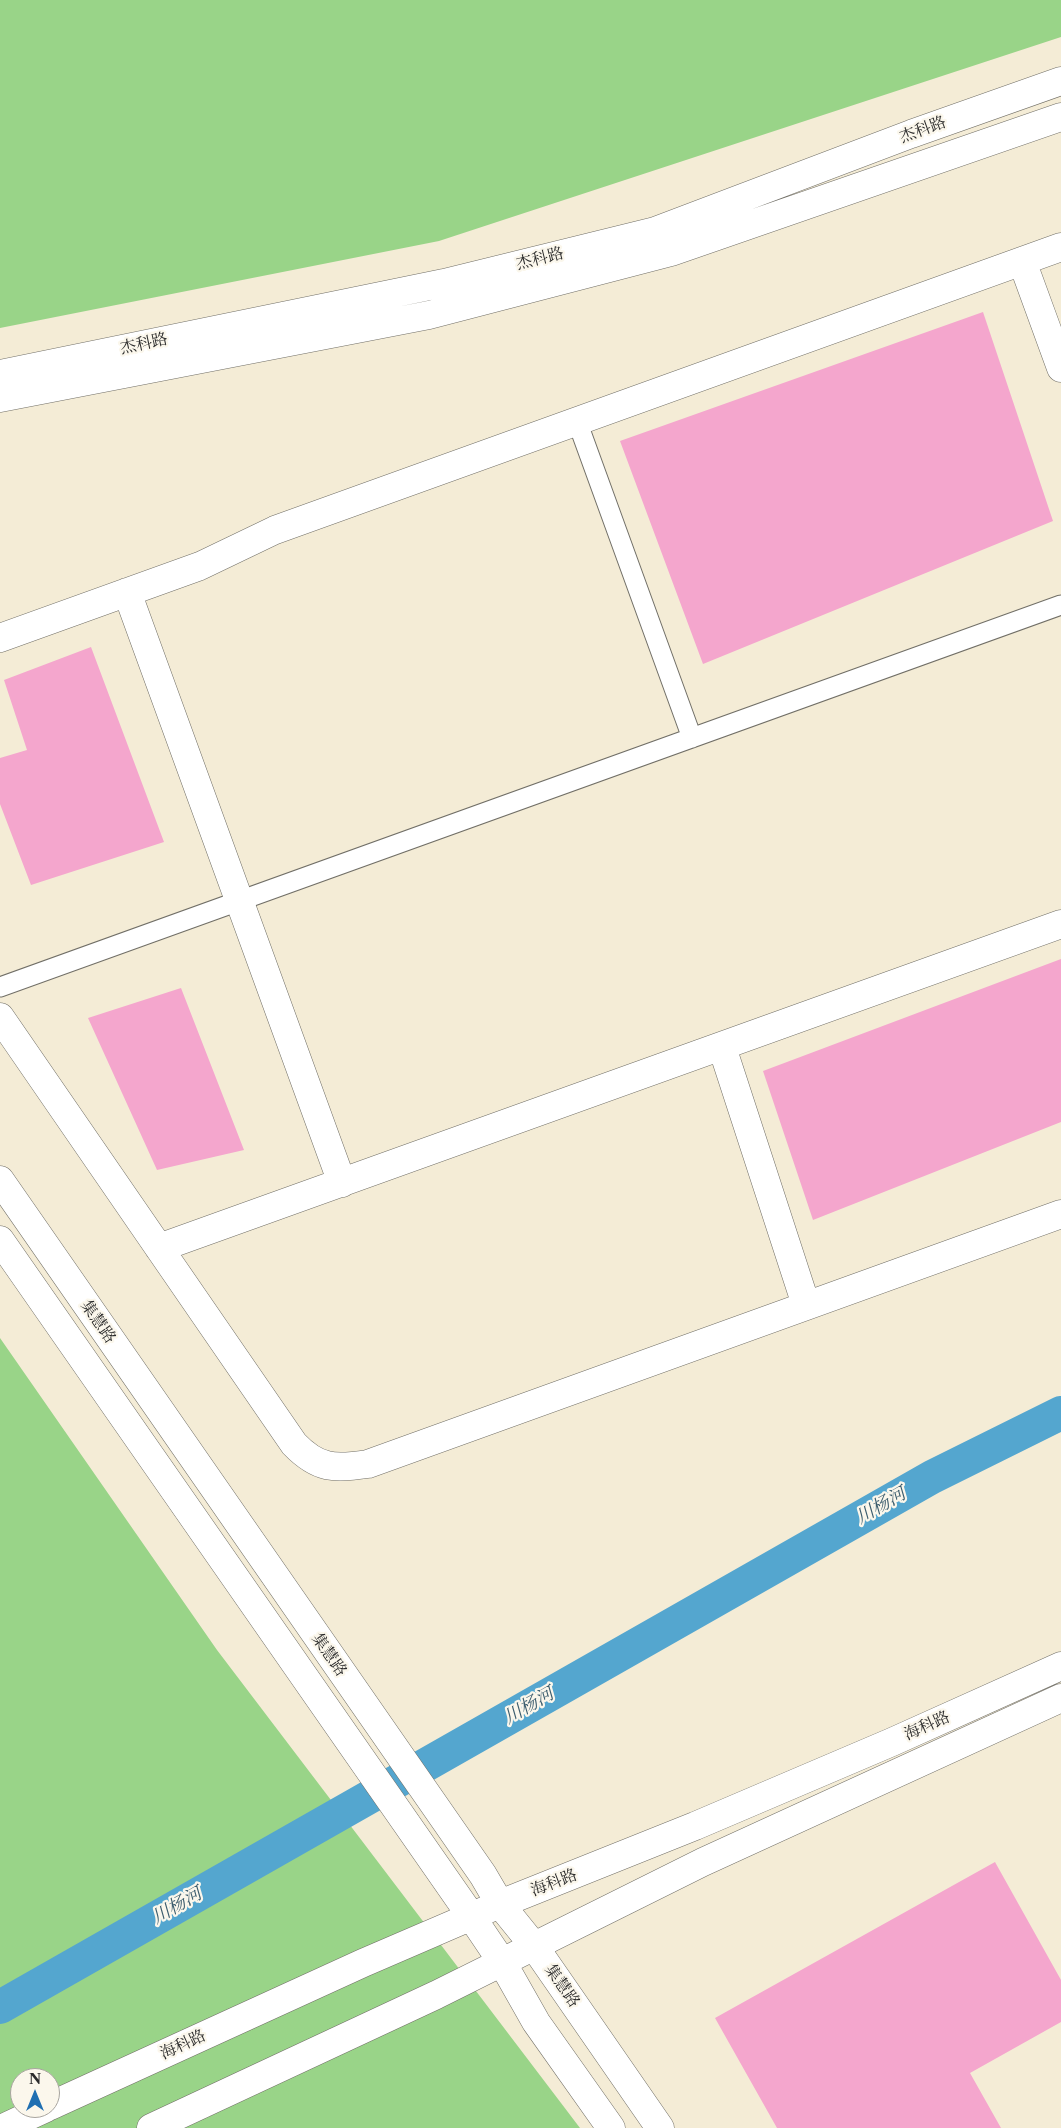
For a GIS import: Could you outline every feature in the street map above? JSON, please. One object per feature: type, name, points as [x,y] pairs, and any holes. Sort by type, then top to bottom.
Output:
[{"type":"street","name":"杰科路","points":[[0,374],[444,283],[655,231],[902,138],[1061,81]]},
{"type":"street","name":"杰科路","points":[[0,398],[429,315],[661,254],[1061,116]]},
{"type":"street","points":[[0,638],[200,566],[275,530],[1061,247]]},
{"type":"street","points":[[1022,261],[1061,368]]},
{"type":"street","points":[[127,592],[342,1183]]},
{"type":"street","points":[[159,1248],[1061,924]]},
{"type":"street","points":[[0,1017],[294,1444],[307,1457],[325,1466],[345,1467],[368,1464],[1061,1214]]},
{"type":"street","points":[[722,1047],[806,1305]]},
{"type":"street","name":"集慧路","points":[[0,1180],[483,1875],[500,1904],[534,1946],[660,2128]]},
{"type":"street","name":"集慧路","points":[[0,1240],[352,1748],[471,1916],[502,1962],[536,2022],[612,2128]]},
{"type":"street","name":"海科路","points":[[60,2101],[363,1963],[471,1916],[704,1822],[892,1742],[1061,1666]]},
{"type":"street","name":"海科路","points":[[151,2128],[502,1962],[712,1858],[1061,1698]]},
{"type":"street","points":[[3,2128],[24,2118]]},
{"type":"lane","points":[[577,421],[692,738]]},
{"type":"lane","points":[[0,987],[1061,605]]},
{"type":"green space","points":[[0,0],[1061,0],[1061,37],[439,241],[0,328]]},
{"type":"green space","points":[[0,1338],[217,1650],[580,2128],[0,2128]]},
{"type":"building","points":[[983,312],[1053,521],[703,664],[620,441]]},
{"type":"building","points":[[91,647],[164,842],[31,885],[0,804],[0,758],[27,750],[4,680]]},
{"type":"building","points":[[1061,959],[1061,1122],[813,1220],[763,1071]]},
{"type":"building","points":[[181,988],[244,1150],[157,1170],[88,1018]]},
{"type":"building","points":[[995,1862],[1061,1980],[1061,2022],[970,2073],[1001,2128],[777,2128],[715,2018]]},
{"type":"waterway","name":"川杨河","points":[[0,2007],[932,1477],[1061,1413]]}]
